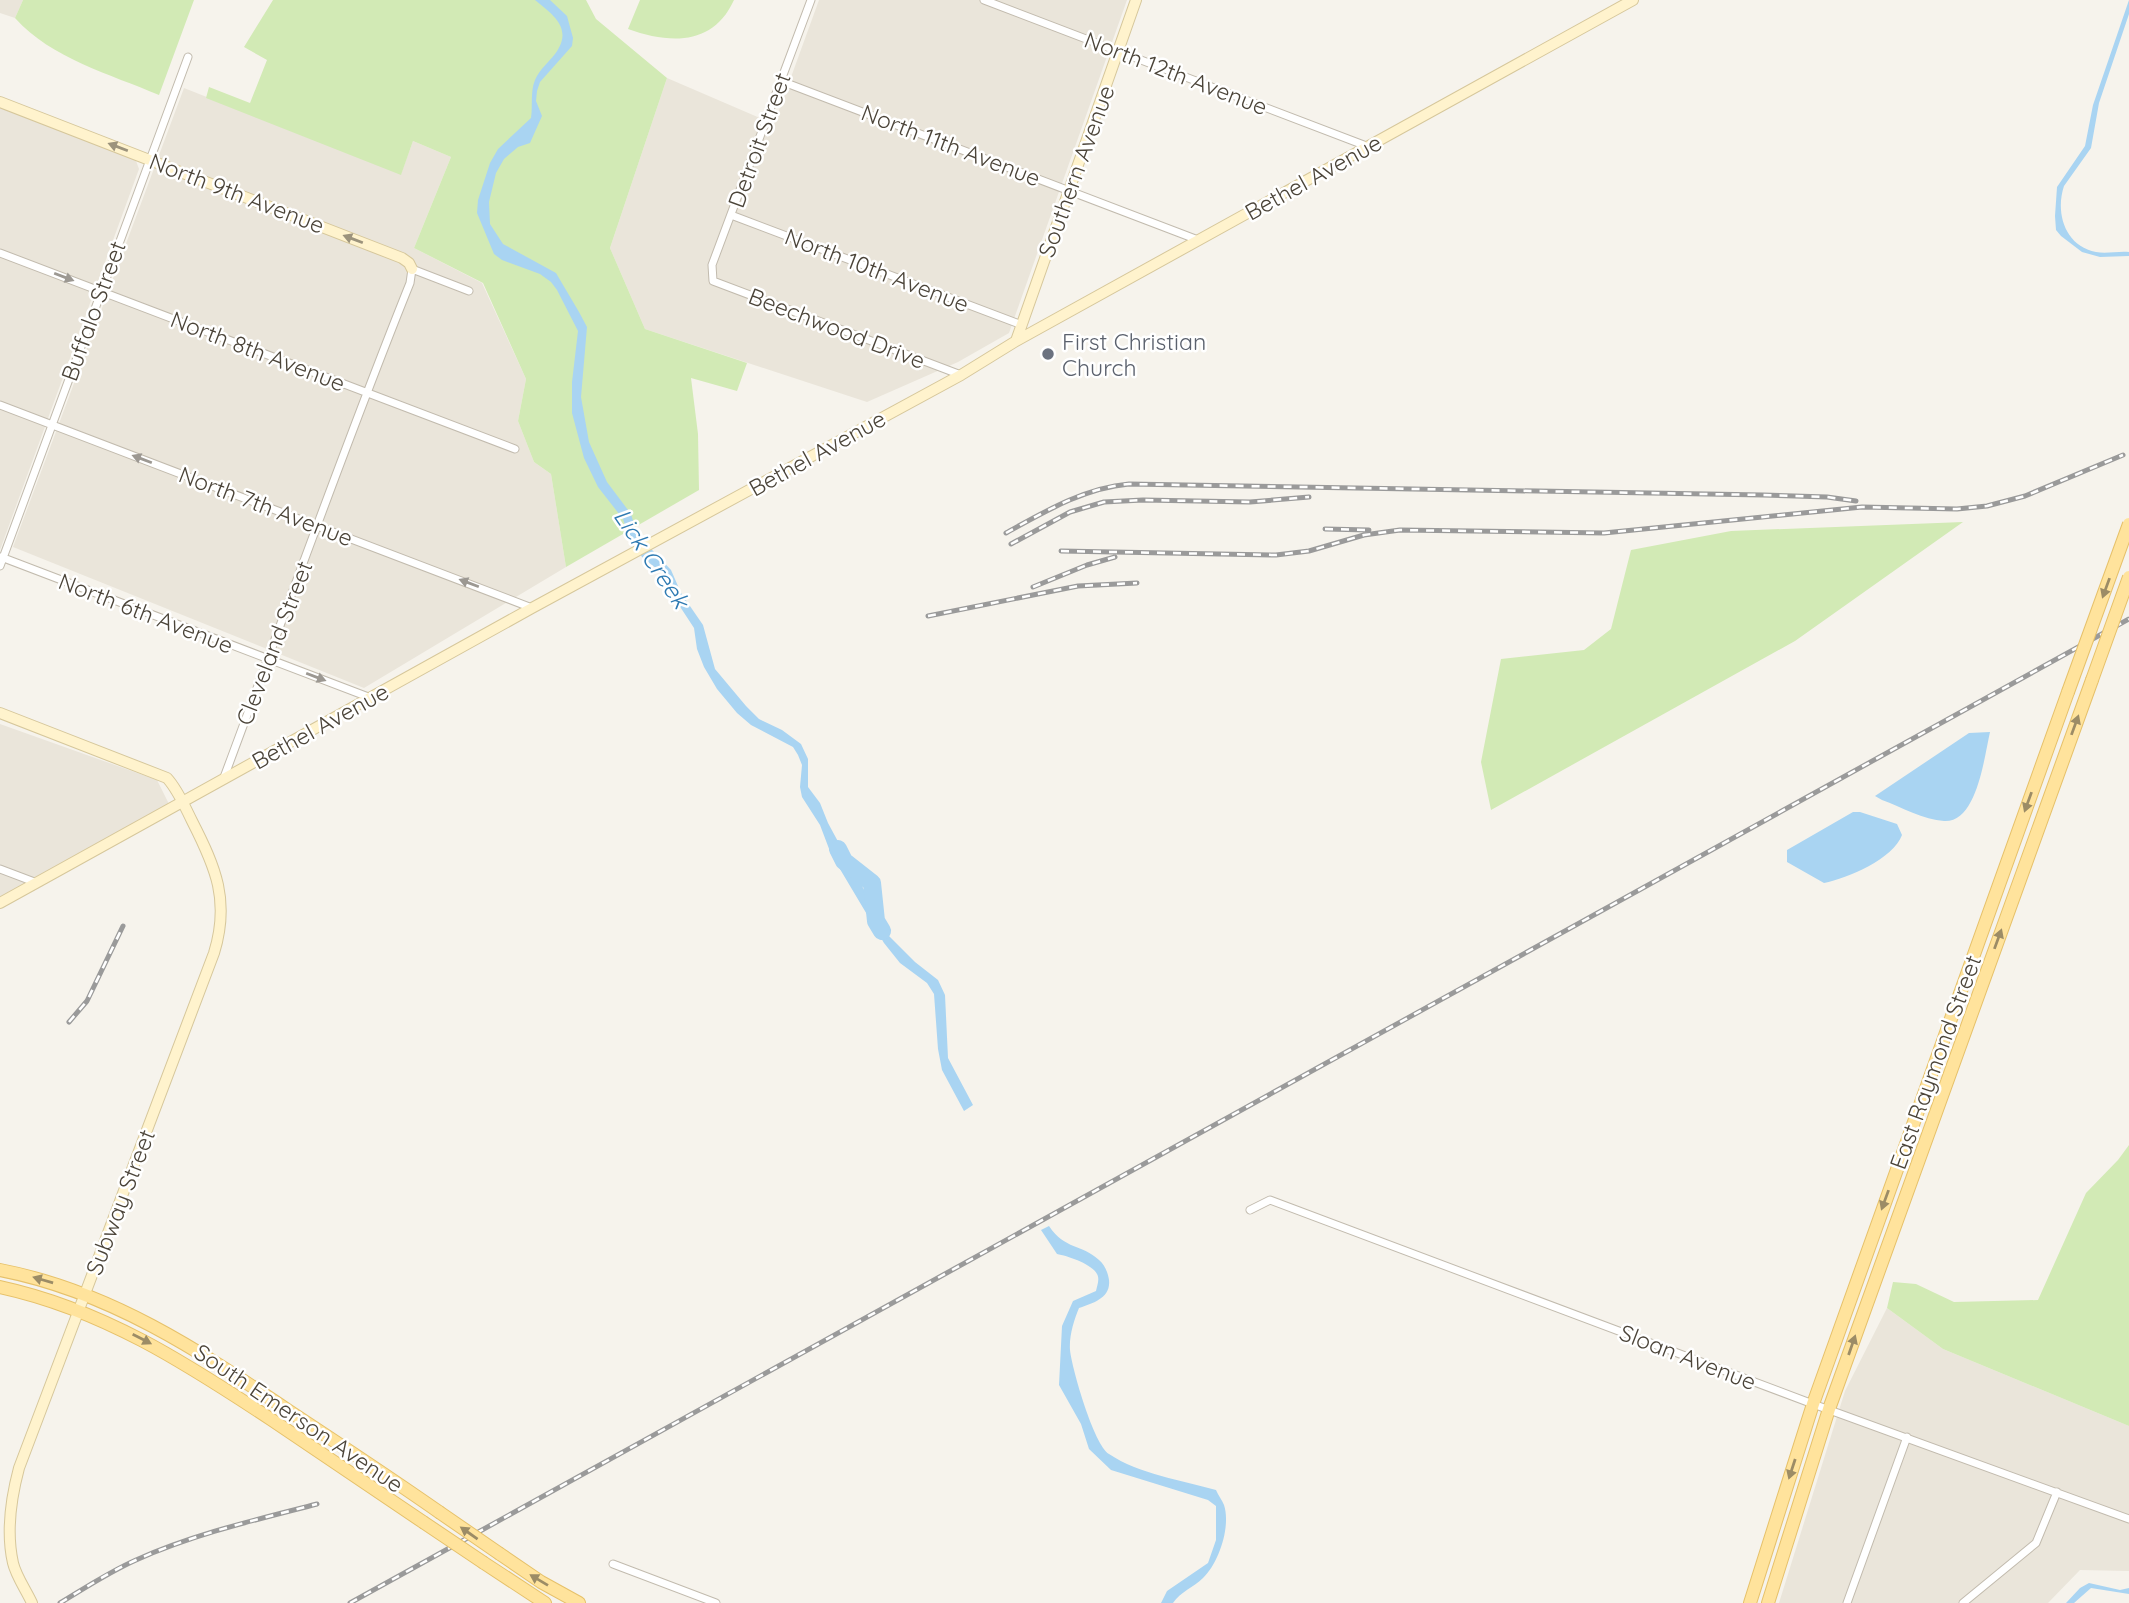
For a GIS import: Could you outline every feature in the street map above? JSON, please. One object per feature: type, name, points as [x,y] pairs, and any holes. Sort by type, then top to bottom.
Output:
[{"type":"main road","name":"East Raymond Street","points":[[1750,1603],[1813,1404],[2129,524]]},
{"type":"main road","name":"East Raymond Street","points":[[1768,1603],[1829,1409],[2129,577]]},
{"type":"main road","points":[[1950,1021],[1966,1026]]},
{"type":"main road","name":"South Emerson Avenue","points":[[0,1270],[51,1282],[86,1295],[137,1316],[189,1345],[500,1554],[579,1603]]},
{"type":"main road","name":"South Emerson Avenue","points":[[0,1287],[79,1311],[119,1327],[171,1354],[545,1603]]},
{"type":"street","name":"Detroit Street","points":[[713,281],[712,265],[811,0]]},
{"type":"street","name":"North 12th Avenue","points":[[984,0],[1369,147]]},
{"type":"street","name":"Southern Avenue","points":[[1016,341],[1136,0]]},
{"type":"street","name":"Bethel Avenue","points":[[0,904],[532,608],[961,375],[1016,341],[1633,0]]},
{"type":"street","name":"Buffalo Street","points":[[1,561],[188,57]]},
{"type":"street","name":"North 11th Avenue","points":[[781,81],[1198,240]]},
{"type":"street","name":"North 9th Avenue","points":[[0,102],[405,259],[412,269],[469,291]]},
{"type":"street","name":"North 10th Avenue","points":[[731,215],[1022,325]]},
{"type":"street","name":"North 8th Avenue","points":[[0,253],[515,449]]},
{"type":"street","name":"Cleveland Street","points":[[222,780],[366,392],[410,282],[412,269]]},
{"type":"street","name":"Beechwood Drive","points":[[713,281],[961,375]]},
{"type":"street","name":"North 7th Avenue","points":[[0,405],[532,608]]},
{"type":"street","name":"North 6th Avenue","points":[[1,561],[371,698]]},
{"type":"street","name":"Subway Street","points":[[0,713],[163,775],[171,782],[206,849],[219,885],[222,908],[219,935],[86,1295],[29,1437],[13,1491],[10,1526],[13,1562],[32,1603]]},
{"type":"street","points":[[0,869],[37,883]]},
{"type":"street","name":"Sloan Avenue","points":[[1250,1210],[1270,1200],[1813,1404],[2129,1519]]},
{"type":"street","points":[[1849,1602],[1907,1437]]},
{"type":"street","points":[[1963,1603],[2036,1543],[2057,1492]]},
{"type":"street","points":[[613,1564],[716,1603]]},
{"type":"shaded area","points":[[0,0],[23,0],[15,18],[0,13]]},
{"type":"shaded area","points":[[819,0],[1127,0],[1009,333],[958,362],[867,402],[645,329],[610,248],[667,78],[774,124]]},
{"type":"shaded area","points":[[184,88],[401,174],[413,141],[451,157],[414,248],[482,283],[526,379],[518,421],[534,462],[551,474],[566,567],[364,688],[13,547]]},
{"type":"shaded area","points":[[0,107],[135,158],[139,169],[0,550]]},
{"type":"shaded area","points":[[0,724],[157,780],[169,804],[0,897]]},
{"type":"shaded area","points":[[1887,1308],[1943,1349],[2129,1426],[2129,1571],[2080,1570],[2048,1603],[1779,1603],[1845,1391]]},
{"type":"green space","points":[[23,0],[194,0],[159,95],[82,64],[46,44],[15,18]]},
{"type":"green space","points":[[273,0],[586,0],[596,19],[667,78],[610,248],[645,329],[747,363],[737,391],[691,378],[698,434],[699,490],[566,567],[551,474],[534,462],[518,421],[526,379],[483,283],[414,248],[451,157],[413,141],[401,175],[206,98],[209,87],[250,103],[267,60],[244,47]]},
{"type":"green space","points":[[640,0],[734,0],[714,26],[702,33],[674,39],[628,29]]},
{"type":"green space","points":[[1963,522],[1795,641],[1491,810],[1481,762],[1501,659],[1584,650],[1611,629],[1631,550],[1731,531]]},
{"type":"green space","points":[[2129,1145],[2129,1426],[1943,1349],[1887,1308],[1893,1282],[1916,1284],[1954,1302],[2038,1300],[2086,1193]]},
{"type":"water","name":"Lick Creek","points":[[535,0],[550,0],[567,16],[573,38],[572,46],[540,82],[536,101],[542,116],[530,143],[518,147],[504,159],[496,173],[489,202],[490,224],[503,244],[556,273],[587,327],[581,397],[589,442],[607,482],[631,514],[637,534],[671,570],[681,593],[703,625],[715,669],[759,719],[782,730],[801,744],[808,759],[808,787],[820,803],[828,823],[889,936],[938,980],[945,995],[948,1058],[973,1105],[964,1111],[942,1070],[934,994],[927,983],[900,963],[884,943],[831,854],[820,825],[802,797],[802,765],[798,755],[793,747],[751,725],[717,689],[697,649],[694,628],[675,599],[669,582],[642,557],[628,535],[623,519],[598,487],[584,458],[572,413],[572,382],[578,331],[557,290],[540,274],[502,260],[494,254],[477,213],[478,200],[490,163],[498,149],[531,118],[535,80],[560,45],[562,29],[559,23]]},
{"type":"water","points":[[2129,0],[2129,14],[2099,103],[2091,148],[2064,186],[2062,196],[2065,227],[2077,243],[2096,252],[2129,252],[2129,256],[2100,257],[2082,252],[2056,230],[2057,187],[2085,146],[2093,105]]},
{"type":"water","points":[[1990,732],[1977,787],[1964,812],[1955,819],[1944,821],[1929,818],[1875,796],[1969,733]]},
{"type":"water","points":[[1853,812],[1897,824],[1902,835],[1897,844],[1869,866],[1824,883],[1787,862],[1787,850]]},
{"type":"water","points":[[1049,1226],[1061,1239],[1099,1260],[1109,1277],[1109,1286],[1104,1295],[1079,1308],[1070,1345],[1085,1406],[1103,1448],[1133,1467],[1216,1490],[1224,1505],[1225,1533],[1219,1554],[1203,1578],[1173,1603],[1161,1603],[1167,1591],[1208,1563],[1216,1540],[1216,1506],[1208,1500],[1111,1470],[1089,1449],[1081,1424],[1059,1385],[1062,1326],[1073,1301],[1096,1291],[1098,1278],[1094,1270],[1085,1264],[1057,1254],[1041,1230]]},
{"type":"water","points":[[2089,1583],[2120,1590],[2129,1588],[2129,1594],[2091,1588],[2074,1603],[2066,1603],[2080,1588]]},
{"type":"waterway","name":"Lick Creek","points":[[838,849],[844,861],[872,883],[876,921],[882,931]]},
{"type":"railway","points":[[1061,551],[1276,555],[1309,551],[1364,535],[1400,530],[1604,533],[1862,507],[1957,509],[1987,506],[2025,496],[2123,455]]},
{"type":"railway","points":[[1006,533],[1080,496],[1112,486],[1129,484],[1763,495],[1827,497],[1856,501]]},
{"type":"railway","points":[[1011,544],[1070,512],[1104,502],[1250,502],[1309,497]]},
{"type":"railway","points":[[1325,529],[1369,530]]},
{"type":"railway","points":[[1033,587],[1087,565],[1115,557]]},
{"type":"railway","points":[[928,616],[1078,586],[1137,583]]},
{"type":"railway","points":[[350,1603],[2129,619]]},
{"type":"railway","points":[[69,1022],[87,1001],[123,926]]},
{"type":"railway","points":[[60,1603],[116,1570],[158,1551],[225,1528],[317,1504]]},
{"type":"place","name":"First Christian Church","points":[[1048,354]]}]
